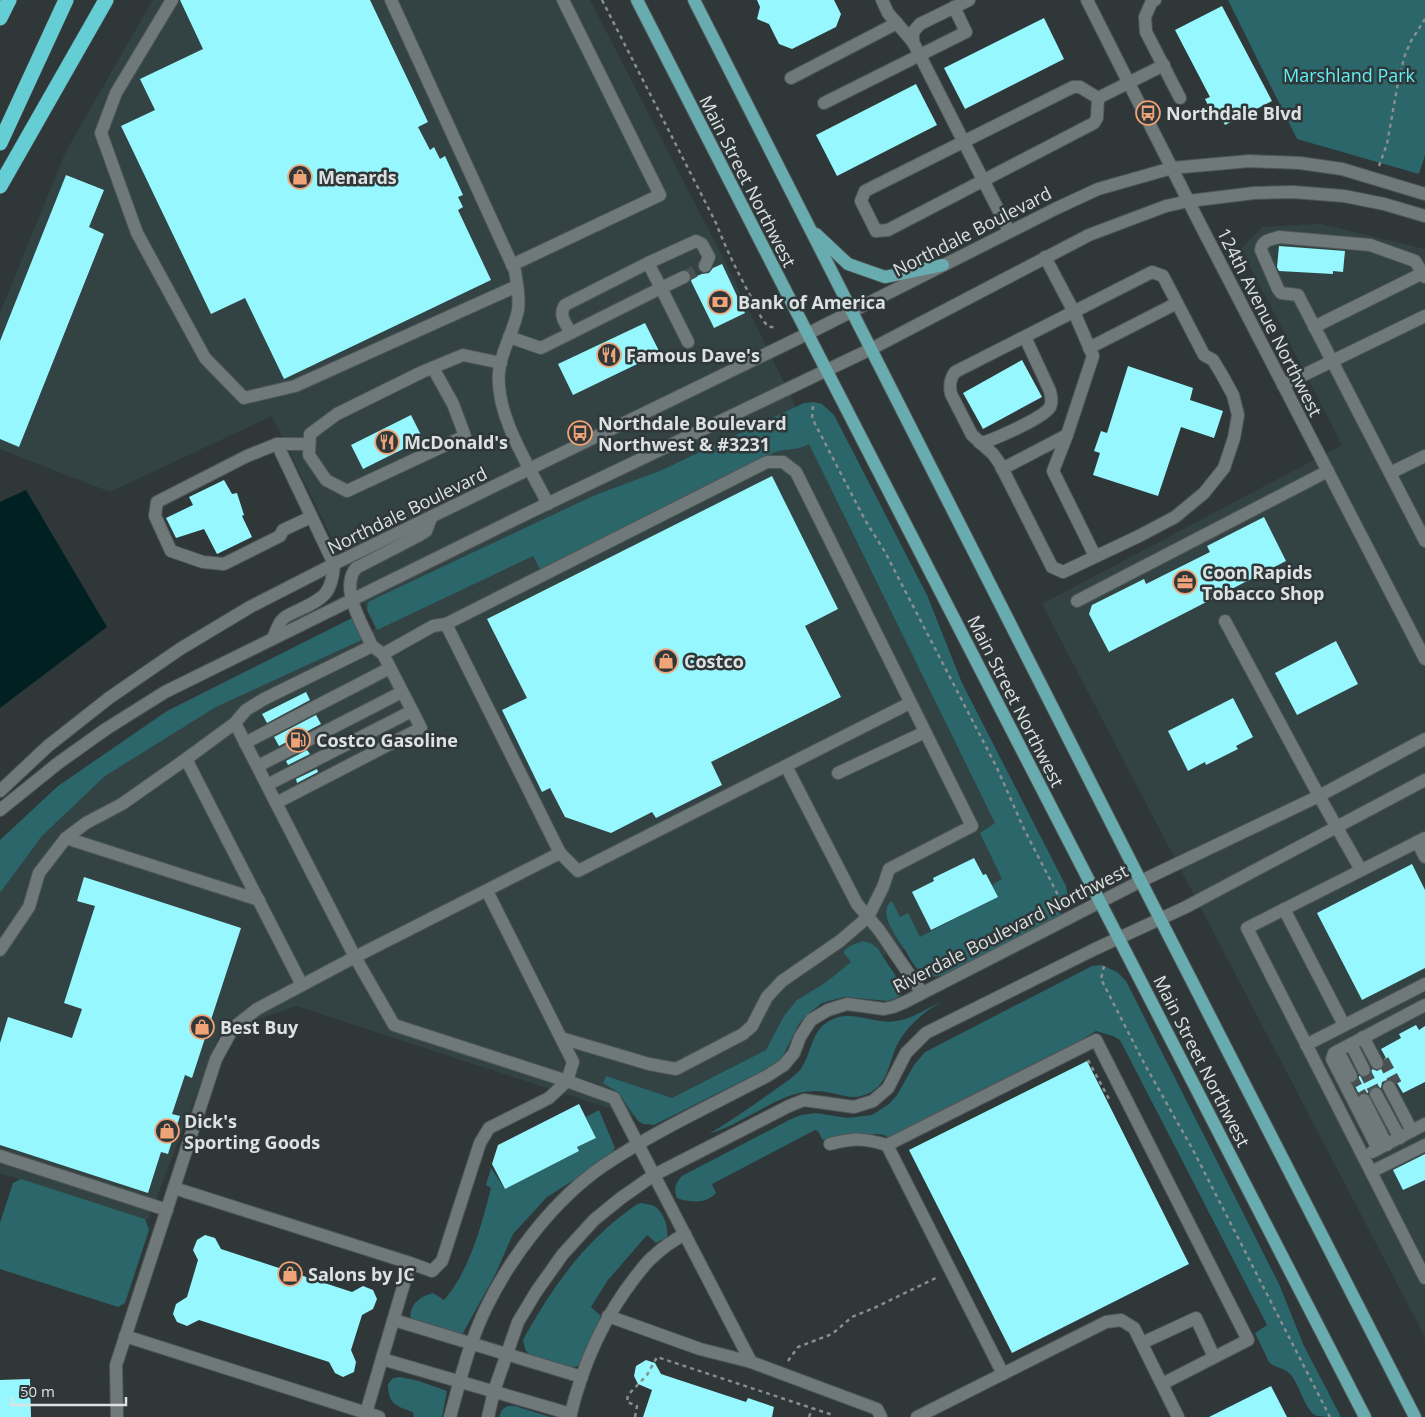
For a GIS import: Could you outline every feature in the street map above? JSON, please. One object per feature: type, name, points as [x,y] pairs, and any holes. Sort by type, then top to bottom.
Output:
[{"type":"highway","points":[[0,18],[9,0]]},
{"type":"highway","points":[[0,143],[66,0]]},
{"type":"highway","points":[[0,186],[106,0]]},
{"type":"main road","name":"Main Street Northwest","points":[[636,0],[1364,1417]]},
{"type":"main road","name":"Main Street Northwest","points":[[694,0],[1415,1417]]},
{"type":"main road","points":[[809,227],[848,264],[885,278],[943,265]]},
{"type":"street","points":[[172,0],[116,93],[101,133],[141,241],[205,358],[244,398],[295,386],[518,286]]},
{"type":"street","points":[[391,0],[515,271],[518,286],[518,310],[499,371],[500,395],[504,415],[548,504]]},
{"type":"street","points":[[512,265],[660,195],[563,0]]},
{"type":"street","points":[[882,0],[888,13],[913,42],[1009,231]]},
{"type":"street","points":[[913,42],[914,32],[920,24],[969,0]]},
{"type":"street","name":"124th Avenue Northwest","points":[[1087,0],[1425,659]]},
{"type":"street","points":[[1153,0],[1145,17],[1146,32],[1180,98]]},
{"type":"street","points":[[824,104],[919,54],[966,32],[954,8]]},
{"type":"street","points":[[791,78],[897,23]]},
{"type":"street","points":[[1098,98],[1164,65]]},
{"type":"street","points":[[1073,86],[1080,87],[1098,98],[1097,118],[1094,123],[888,230],[876,230],[860,202],[866,191],[1073,86]]},
{"type":"street","name":"Northdale Boulevard","points":[[0,791],[79,720],[144,673],[217,626],[334,564],[530,470],[807,334],[1009,231],[1098,189],[1172,168],[1249,161],[1300,163],[1342,169],[1425,194]]},
{"type":"street","points":[[0,810],[57,764],[133,710],[203,672],[871,348],[1089,235],[1166,206],[1189,201],[1254,194],[1293,192],[1344,196],[1384,204],[1425,216]]},
{"type":"street","points":[[1314,327],[1424,275],[1415,261],[1370,245],[1278,237],[1265,241],[1262,244],[1262,255],[1278,289],[1281,292],[1298,295],[1314,327],[1331,361],[1425,541]]},
{"type":"street","points":[[571,333],[561,315],[562,309],[565,306],[648,263],[696,241],[702,244],[709,257],[705,266]]},
{"type":"street","points":[[1045,257],[1074,312],[1093,356],[1052,471],[1096,556]]},
{"type":"street","points":[[648,263],[688,342]]},
{"type":"street","points":[[1152,272],[1163,276],[1178,304],[1204,354],[1213,360],[1233,395],[1238,414],[1234,438],[1224,468],[1204,493],[1175,517],[1063,572],[1052,567],[993,454],[972,435],[951,394],[949,387],[952,377],[955,372],[1152,272]]},
{"type":"street","points":[[509,337],[541,348],[684,277]]},
{"type":"street","points":[[1089,348],[1178,304]]},
{"type":"street","points":[[1283,385],[1425,316]]},
{"type":"street","points":[[980,443],[1005,434],[1040,416],[1049,408],[1052,400],[1050,391],[1025,337]]},
{"type":"street","points":[[433,368],[453,404],[465,436],[347,491],[326,480],[309,455],[310,434],[338,414],[433,368],[463,355],[501,363]]},
{"type":"street","points":[[1002,469],[1066,435]]},
{"type":"street","points":[[309,444],[277,444],[247,456],[157,502],[155,516],[171,551],[203,562],[224,564],[280,536],[283,530],[311,517]]},
{"type":"street","points":[[273,638],[280,621],[318,601],[326,594],[332,582],[334,564],[277,444]]},
{"type":"street","points":[[1390,473],[1425,456]]},
{"type":"street","points":[[383,654],[433,626],[446,624],[767,462],[784,462],[796,472],[972,826],[889,869],[883,887],[868,916],[840,941],[782,981],[768,997],[752,1026],[742,1034],[676,1069],[648,1064],[561,1038]]},
{"type":"street","points":[[1077,600],[1328,472]]},
{"type":"street","points":[[276,803],[421,728],[383,654],[372,646],[351,600],[350,581],[352,573],[356,568],[426,531],[431,518]]},
{"type":"street","points":[[1225,621],[1336,828],[1361,870]]},
{"type":"street","points":[[446,624],[560,854],[578,871],[910,703]]},
{"type":"street","points":[[0,950],[28,907],[39,873],[66,838],[86,823],[122,804],[186,759],[235,722],[246,710],[264,699],[372,646]]},
{"type":"street","points":[[245,743],[390,668]]},
{"type":"street","points":[[258,766],[402,692]]},
{"type":"street","points":[[267,785],[412,711]]},
{"type":"street","points":[[235,722],[355,958],[394,1025],[614,1098],[751,1362]]},
{"type":"street","points":[[838,773],[925,732]]},
{"type":"street","name":"Riverdale Boulevard Northwest","points":[[450,1417],[472,1343],[486,1308],[507,1270],[536,1230],[573,1191],[602,1168],[638,1144],[767,1076],[784,1065],[794,1053],[800,1037],[811,1020],[828,1010],[847,1004],[884,1009],[893,1007],[1141,881],[1319,796],[1425,738]]},
{"type":"street","points":[[186,759],[302,985]]},
{"type":"street","points":[[786,766],[857,904],[868,916],[922,993]]},
{"type":"street","points":[[488,1417],[494,1391],[518,1322],[536,1292],[563,1254],[594,1220],[654,1175],[788,1106],[804,1100],[854,1107],[873,1101],[888,1088],[906,1054],[926,1033],[1186,907],[1425,780]]},
{"type":"street","points":[[66,838],[258,900]]},
{"type":"street","points":[[1425,857],[1421,840],[1247,928],[1425,1278]]},
{"type":"street","points":[[117,1417],[116,1366],[216,1059],[233,1028],[257,1009],[302,985],[560,854]]},
{"type":"street","points":[[174,1188],[432,1271],[442,1260],[480,1144],[489,1128],[549,1098],[567,1081],[573,1062],[487,891]]},
{"type":"street","points":[[1284,909],[1344,1025]]},
{"type":"street","points":[[1306,1045],[1425,984]]},
{"type":"street","points":[[1402,1136],[1332,1059],[1334,1052],[1425,1005]]},
{"type":"street","points":[[830,1144],[846,1140],[866,1139],[888,1145],[1096,1040],[1248,1340],[1162,1384]]},
{"type":"street","points":[[1354,1042],[1367,1068],[1354,1042]]},
{"type":"street","points":[[1402,1136],[1380,1092],[1402,1136]]},
{"type":"street","points":[[1364,1157],[1402,1136]]},
{"type":"street","points":[[888,1145],[1003,1374]]},
{"type":"street","points":[[1371,1172],[1425,1145]]},
{"type":"street","points":[[0,1156],[167,1210]]},
{"type":"street","points":[[382,1359],[494,1391],[570,1416],[588,1358],[608,1316],[652,1257],[666,1245],[685,1234]]},
{"type":"street","points":[[366,1413],[410,1263]]},
{"type":"street","points":[[608,1316],[700,1350],[751,1362],[780,1372],[877,1409],[881,1417]]},
{"type":"street","points":[[1142,1343],[1196,1318],[1214,1357]]},
{"type":"street","points":[[394,1320],[582,1377]]},
{"type":"street","points":[[917,1417],[1106,1322],[1121,1320],[1134,1328],[1178,1417]]},
{"type":"street","points":[[126,1336],[379,1417]]},
{"type":"path","points":[[602,0],[716,223],[729,257],[764,323],[769,327],[775,327]]},
{"type":"path","points":[[1378,169],[1387,144],[1399,77],[1405,55],[1411,41],[1425,19]]},
{"type":"path","points":[[813,406],[812,418],[865,520],[885,552],[997,768],[1024,829],[1048,876],[1059,897],[1069,899]]},
{"type":"path","points":[[1104,966],[1101,979],[1105,988],[1149,1073],[1193,1150],[1330,1417]]},
{"type":"path","points":[[1085,1054],[1112,1106]]},
{"type":"path","points":[[780,1372],[798,1347],[832,1334],[852,1317],[951,1270]]},
{"type":"path","points":[[635,1417],[637,1406],[627,1402],[628,1395],[647,1375],[657,1357],[833,1415]]},
{"type":"path","points":[[809,1417],[812,1409]]},
{"type":"shaded area","points":[[153,0],[590,0],[721,254],[1033,888],[912,947],[862,962],[791,1008],[769,1055],[645,1120],[296,1006],[220,1033],[148,1220],[0,1173],[0,893],[42,836],[110,771],[216,707],[376,628],[272,416],[110,492],[0,449],[0,313],[66,151]]},
{"type":"shaded area","points":[[1321,224],[1425,249],[1425,1337],[1042,604],[1342,445],[1241,249],[1262,227]]},
{"type":"shaded area","points":[[26,490],[107,627],[0,708],[0,502]]},
{"type":"green space","name":"Marshland Park","points":[[1228,0],[1425,0],[1425,155],[1419,174],[1297,139]]},
{"type":"green space","points":[[814,402],[822,404],[834,415],[927,595],[962,683],[1067,890],[1067,901],[1060,915],[939,976],[925,974],[913,964],[890,925],[886,911],[892,901],[900,917],[908,913],[920,937],[996,897],[992,885],[1002,879],[980,833],[995,823],[809,444],[773,453],[540,569],[533,556],[377,630],[367,610],[368,602],[593,496],[662,470],[804,403]]},
{"type":"green space","points":[[358,615],[368,637],[216,707],[105,776],[42,836],[0,893],[0,840],[58,786],[167,711]]},
{"type":"green space","points":[[863,941],[872,944],[878,949],[901,984],[902,994],[896,998],[888,1001],[844,997],[822,1003],[799,1024],[780,1060],[654,1125],[643,1124],[638,1121],[618,1092],[603,1083],[606,1076],[672,1098],[766,1050],[784,1016],[797,1000],[825,983],[851,962],[843,952],[850,946]]},
{"type":"green space","points":[[1102,965],[1117,972],[1126,981],[1279,1284],[1304,1346],[1341,1417],[1317,1416],[1313,1413],[1305,1403],[1289,1373],[1269,1362],[1255,1333],[1267,1325],[1120,1040],[1113,1036],[1096,1031],[1044,1062],[889,1138],[876,1134],[834,1137],[824,1140],[818,1131],[815,1130],[712,1184],[716,1193],[708,1199],[692,1202],[677,1198],[676,1186],[682,1176],[791,1119],[801,1115],[816,1113],[847,1118],[872,1115],[889,1104],[897,1095],[914,1065],[925,1052],[1092,966]]},
{"type":"green space","points":[[942,1001],[923,1014],[907,1030],[898,1043],[882,1083],[871,1092],[857,1097],[822,1091],[795,1094],[776,1101],[729,1126],[709,1134],[798,1073],[804,1064],[818,1031],[829,1021],[837,1017],[846,1016],[887,1022],[902,1020],[914,1016]]},
{"type":"green space","points":[[599,1110],[615,1148],[610,1155],[547,1197],[513,1234],[495,1275],[463,1333],[457,1339],[411,1322],[411,1311],[419,1299],[433,1293],[444,1300],[461,1276],[474,1247],[483,1217],[491,1188],[486,1185],[491,1168],[505,1189],[578,1151],[577,1147],[596,1138],[586,1117]]},
{"type":"green space","points":[[21,1179],[145,1219],[149,1230],[125,1303],[118,1307],[0,1269],[0,1223],[13,1183]]},
{"type":"green space","points":[[641,1203],[654,1206],[663,1215],[667,1237],[656,1243],[647,1235],[608,1280],[591,1307],[601,1316],[582,1361],[578,1366],[570,1368],[529,1355],[523,1340],[558,1283],[601,1233],[618,1218]]},
{"type":"green space","points":[[400,1377],[419,1381],[447,1391],[442,1417],[414,1417],[413,1412],[394,1403],[388,1391],[388,1384],[393,1378]]},
{"type":"green space","points":[[507,1406],[515,1406],[550,1417],[499,1417],[502,1410]]},
{"type":"building","name":"Menards","points":[[180,0],[370,0],[428,122],[418,127],[430,150],[434,147],[440,159],[445,156],[463,195],[458,197],[463,207],[458,210],[491,280],[284,379],[245,298],[211,314],[121,126],[155,110],[140,79],[203,49]]},
{"type":"building","points":[[757,0],[834,0],[841,14],[836,27],[792,49],[779,44],[769,24],[757,19],[760,7]]},
{"type":"building","points":[[1222,6],[1272,101],[1225,125],[1216,108],[1211,111],[1205,99],[1210,97],[1175,30]]},
{"type":"building","points":[[1044,18],[1064,59],[965,109],[944,68]]},
{"type":"building","points":[[916,84],[937,125],[837,176],[816,135]]},
{"type":"building","points":[[66,175],[104,190],[89,227],[104,234],[19,447],[0,439],[0,341]]},
{"type":"building","points":[[1279,246],[1345,251],[1343,272],[1333,271],[1333,274],[1279,271],[1277,267]]},
{"type":"building","name":"Bank of America","points":[[722,264],[745,313],[714,328],[691,281],[692,278],[709,273],[713,268]]},
{"type":"building","points":[[645,323],[660,353],[573,395],[558,364]]},
{"type":"building","points":[[1022,360],[1042,397],[983,429],[963,393]]},
{"type":"building","points":[[1128,366],[1193,388],[1190,400],[1223,411],[1214,438],[1181,427],[1158,496],[1093,475],[1100,453],[1094,451],[1101,431],[1107,433]]},
{"type":"building","name":"McDonald's","points":[[411,415],[423,439],[363,469],[351,445]]},
{"type":"building","name":"Costco","points":[[772,476],[838,609],[805,626],[841,697],[711,762],[722,785],[656,818],[652,812],[611,833],[565,817],[550,788],[542,792],[502,710],[527,698],[487,619]]},
{"type":"building","points":[[224,480],[232,494],[237,493],[244,515],[242,516],[252,537],[217,554],[204,529],[176,538],[166,518],[193,505],[189,497]]},
{"type":"building","points":[[1264,517],[1286,561],[1109,652],[1089,614],[1092,605],[1144,579],[1146,584],[1210,552],[1207,546]]},
{"type":"building","points":[[1336,641],[1358,684],[1297,715],[1275,673]]},
{"type":"building","points":[[306,692],[310,700],[267,723],[262,714]]},
{"type":"building","points":[[1233,698],[1253,737],[1236,746],[1238,749],[1206,765],[1205,762],[1188,771],[1168,731]]},
{"type":"building","points":[[316,715],[321,724],[279,746],[274,737]]},
{"type":"building","points":[[307,750],[310,754],[288,765],[286,761]]},
{"type":"building","points":[[317,769],[318,772],[297,783],[296,779]]},
{"type":"building","points":[[974,858],[983,875],[986,874],[998,897],[931,930],[912,892],[934,881],[933,878]]},
{"type":"building","points":[[1412,864],[1425,890],[1425,968],[1362,1000],[1317,913]]},
{"type":"building","points":[[84,877],[241,928],[192,1078],[185,1075],[172,1114],[180,1116],[168,1154],[161,1152],[148,1193],[0,1145],[0,1043],[8,1017],[72,1038],[82,1009],[64,1003],[95,906],[77,901]]},
{"type":"building","points":[[1416,1025],[1419,1030],[1425,1026],[1425,1082],[1403,1093],[1397,1083],[1389,1079],[1382,1082],[1381,1088],[1373,1087],[1368,1093],[1359,1094],[1354,1084],[1358,1081],[1359,1076],[1367,1077],[1371,1074],[1372,1069],[1377,1071],[1384,1067],[1384,1059],[1386,1058],[1381,1049],[1401,1038],[1399,1034]]},
{"type":"building","points":[[1087,1061],[1189,1264],[1012,1353],[909,1150]]},
{"type":"building","points":[[579,1104],[596,1138],[577,1147],[579,1151],[505,1189],[492,1164],[498,1145]]},
{"type":"building","points":[[1425,1154],[1425,1180],[1403,1190],[1393,1170]]},
{"type":"building","points":[[205,1235],[215,1238],[221,1249],[352,1292],[363,1286],[373,1290],[377,1299],[373,1309],[362,1315],[351,1350],[356,1362],[354,1372],[343,1377],[335,1373],[329,1362],[199,1320],[187,1326],[177,1322],[173,1314],[176,1304],[187,1297],[198,1260],[193,1250],[197,1240]]},
{"type":"building","points":[[646,1360],[655,1363],[661,1374],[746,1402],[748,1398],[774,1407],[772,1417],[643,1417],[652,1390],[638,1384],[634,1376],[636,1366]]},
{"type":"building","points":[[30,1379],[31,1417],[0,1417],[0,1380]]},
{"type":"building","points":[[1271,1386],[1287,1417],[1209,1417]]},
{"type":"tunnel","points":[[684,277],[705,266]]},
{"type":"tunnel","points":[[1383,1060],[1396,1084]]},
{"type":"tunnel","points":[[1364,1070],[1376,1094]]},
{"type":"tunnel","points":[[1351,1076],[1364,1100]]},
{"type":"place","name":"Northdale Blvd","points":[[1148,113]]},
{"type":"place","name":"Menards","points":[[300,177]]},
{"type":"place","name":"Bank of America","points":[[720,302]]},
{"type":"place","name":"Famous Dave's","points":[[609,355]]},
{"type":"place","name":"Northdale Boulevard Northwest & #3231","points":[[580,433]]},
{"type":"place","name":"McDonald's","points":[[387,442]]},
{"type":"place","name":"Coon Rapids Tobacco Shop","points":[[1185,582]]},
{"type":"place","name":"Costco","points":[[666,661]]},
{"type":"place","name":"Costco Gasoline","points":[[298,740]]},
{"type":"place","name":"Best Buy","points":[[202,1027]]},
{"type":"place","name":"Dick's Sporting Goods","points":[[167,1131]]},
{"type":"place","name":"Salons by JC","points":[[290,1274]]}]
